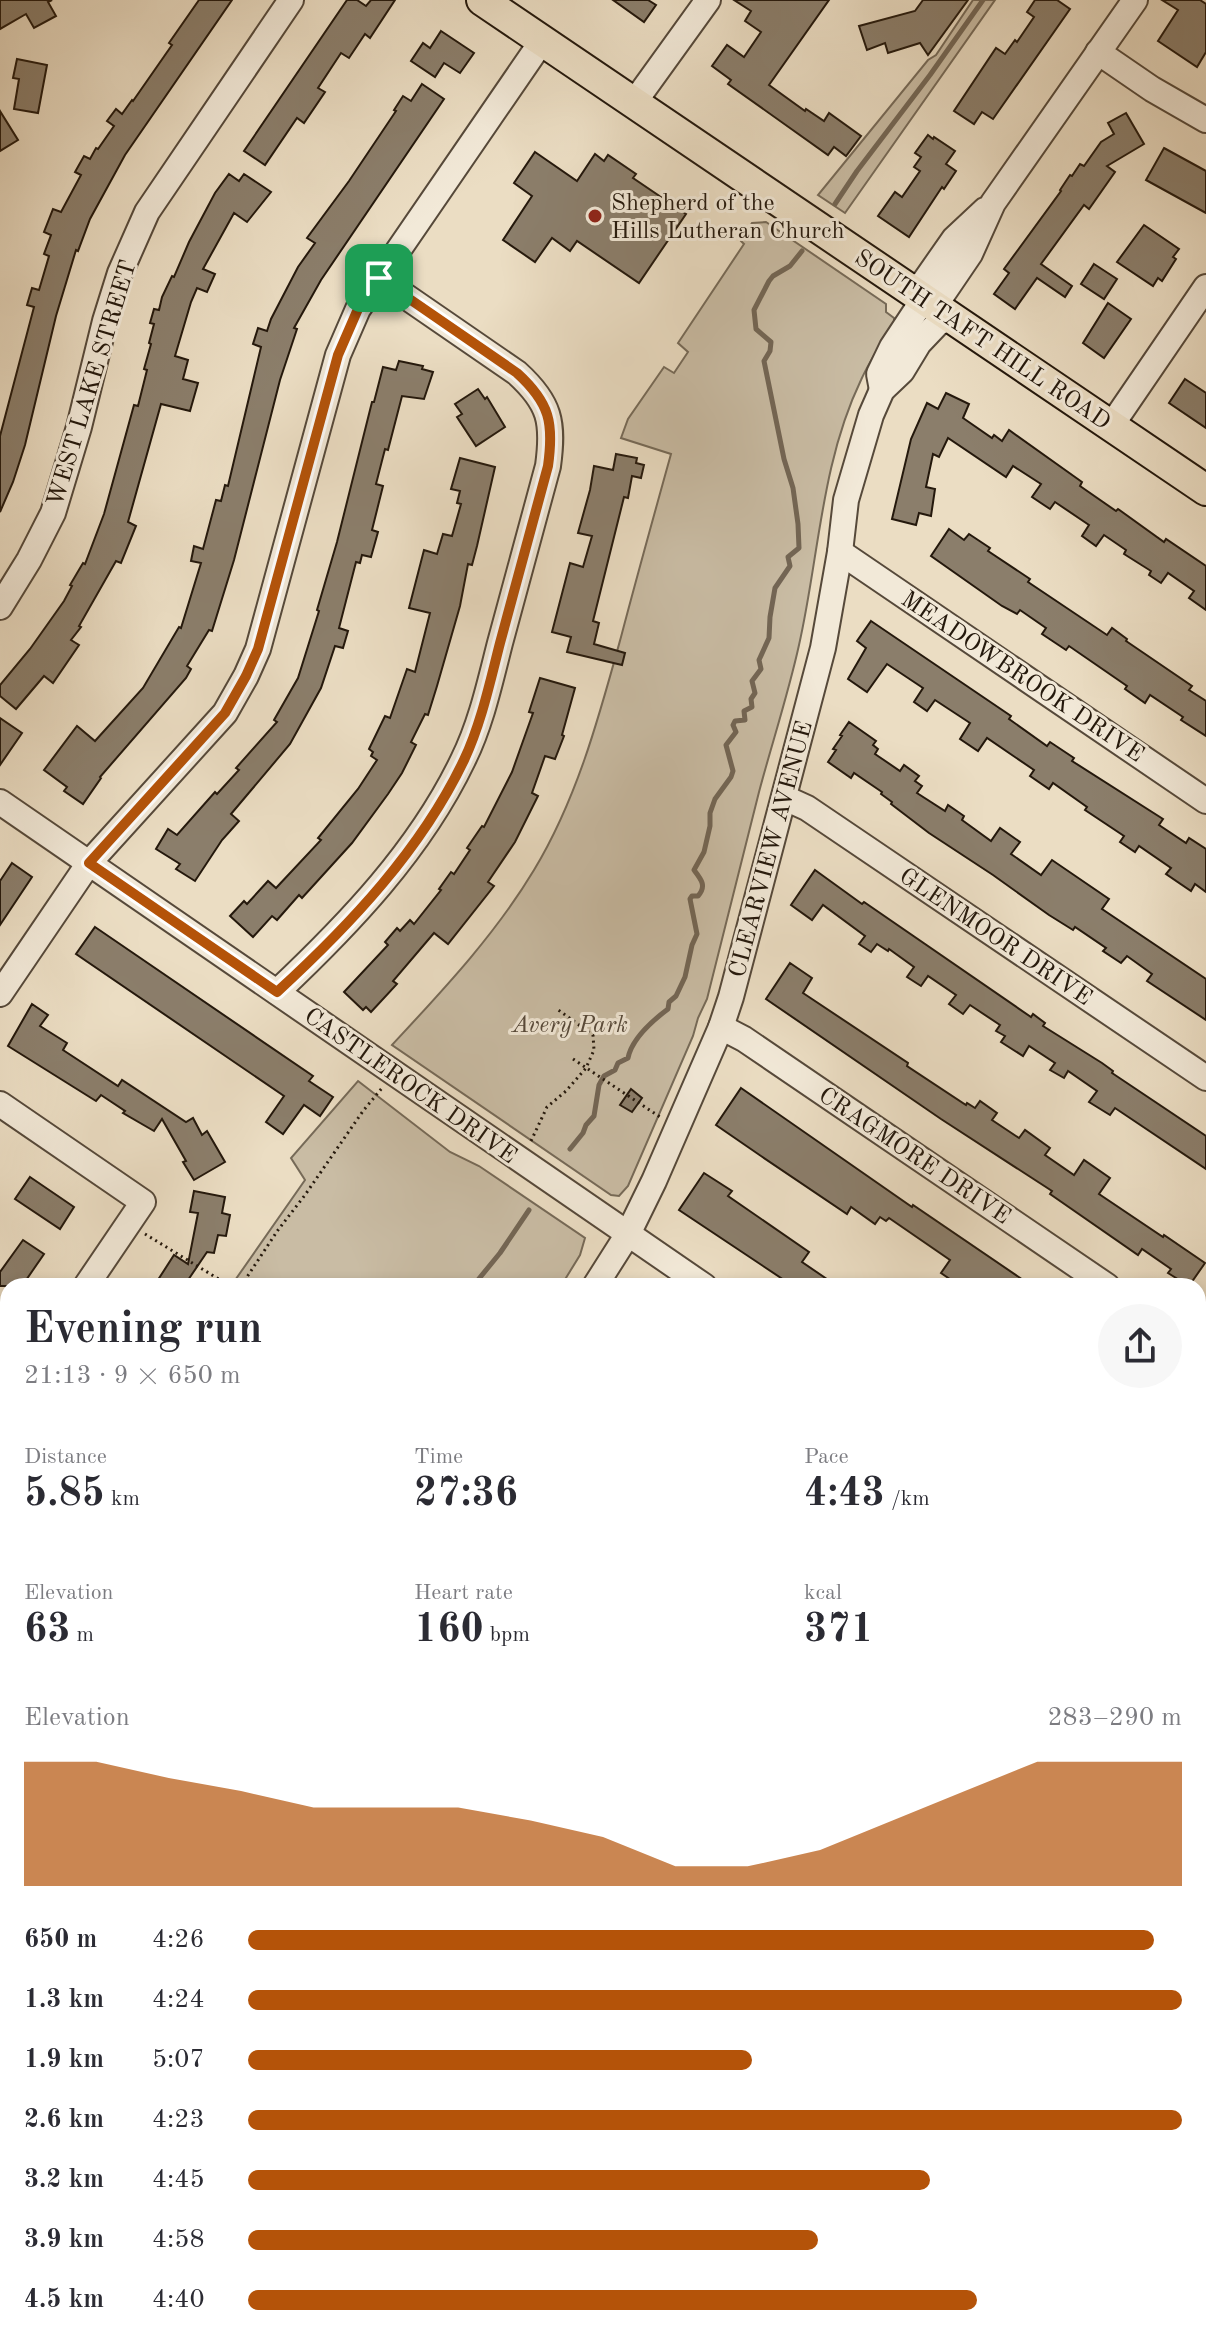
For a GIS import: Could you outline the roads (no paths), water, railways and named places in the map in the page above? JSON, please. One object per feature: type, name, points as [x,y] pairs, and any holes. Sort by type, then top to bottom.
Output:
[{"type":"main road","name":"SOUTH TAFT HILL ROAD","points":[[482,0],[1206,490]]},
{"type":"street","name":"WEST LAKE STREET","points":[[0,607],[53,513],[79,427],[112,297],[147,212],[291,0]]},
{"type":"street","points":[[633,104],[708,0]]},
{"type":"street","name":"CLEARVIEW AVENUE","points":[[600,1278],[628,1234],[654,1181],[731,997],[823,648],[846,500],[871,415],[882,390],[902,371],[938,323],[924,282],[954,239],[993,203],[1135,0]]},
{"type":"street","points":[[0,994],[89,863],[225,713],[258,649],[338,355],[358,309],[542,41]]},
{"type":"street","points":[[1098,52],[1152,89],[1206,120]]},
{"type":"street","points":[[277,992],[330,942],[403,858],[440,804],[465,757],[489,684],[548,466],[552,433],[543,402],[533,387],[379,278]]},
{"type":"street","points":[[1111,426],[1206,287]]},
{"type":"street","name":"MEADOWBROOK DRIVE","points":[[840,552],[1206,801]]},
{"type":"street","name":"GLENMOOR DRIVE","points":[[785,798],[820,816],[1206,1078]]},
{"type":"street","name":"CASTLEROCK DRIVE","points":[[0,802],[692,1278]]},
{"type":"street","name":"CRAGMORE DRIVE","points":[[721,1027],[744,1039],[1095,1278]]},
{"type":"street","points":[[0,1104],[143,1202],[91,1278]]},
{"type":"waterway","points":[[835,204],[983,0]]},
{"type":"waterway","points":[[570,1149],[594,1116],[599,1085],[604,1076],[628,1058],[638,1037],[668,1009],[669,1002],[676,996],[685,977],[697,934],[690,899],[698,896],[703,886],[694,870],[704,852],[715,799],[733,771],[726,745],[736,732],[735,721],[745,720],[744,711],[752,707],[751,699],[755,693],[752,681],[761,669],[759,660],[769,638],[775,588],[790,566],[788,557],[799,548],[793,488],[764,361],[771,342],[756,329],[754,310],[773,276],[790,266],[802,251]]},
{"type":"waterway","points":[[480,1278],[529,1210]]},
{"type":"place","name":"Shepherd of the Hills Lutheran Church","points":[[595,216]]},
{"type":"park label","name":"Avery Park","points":[[570,1024]]}]
